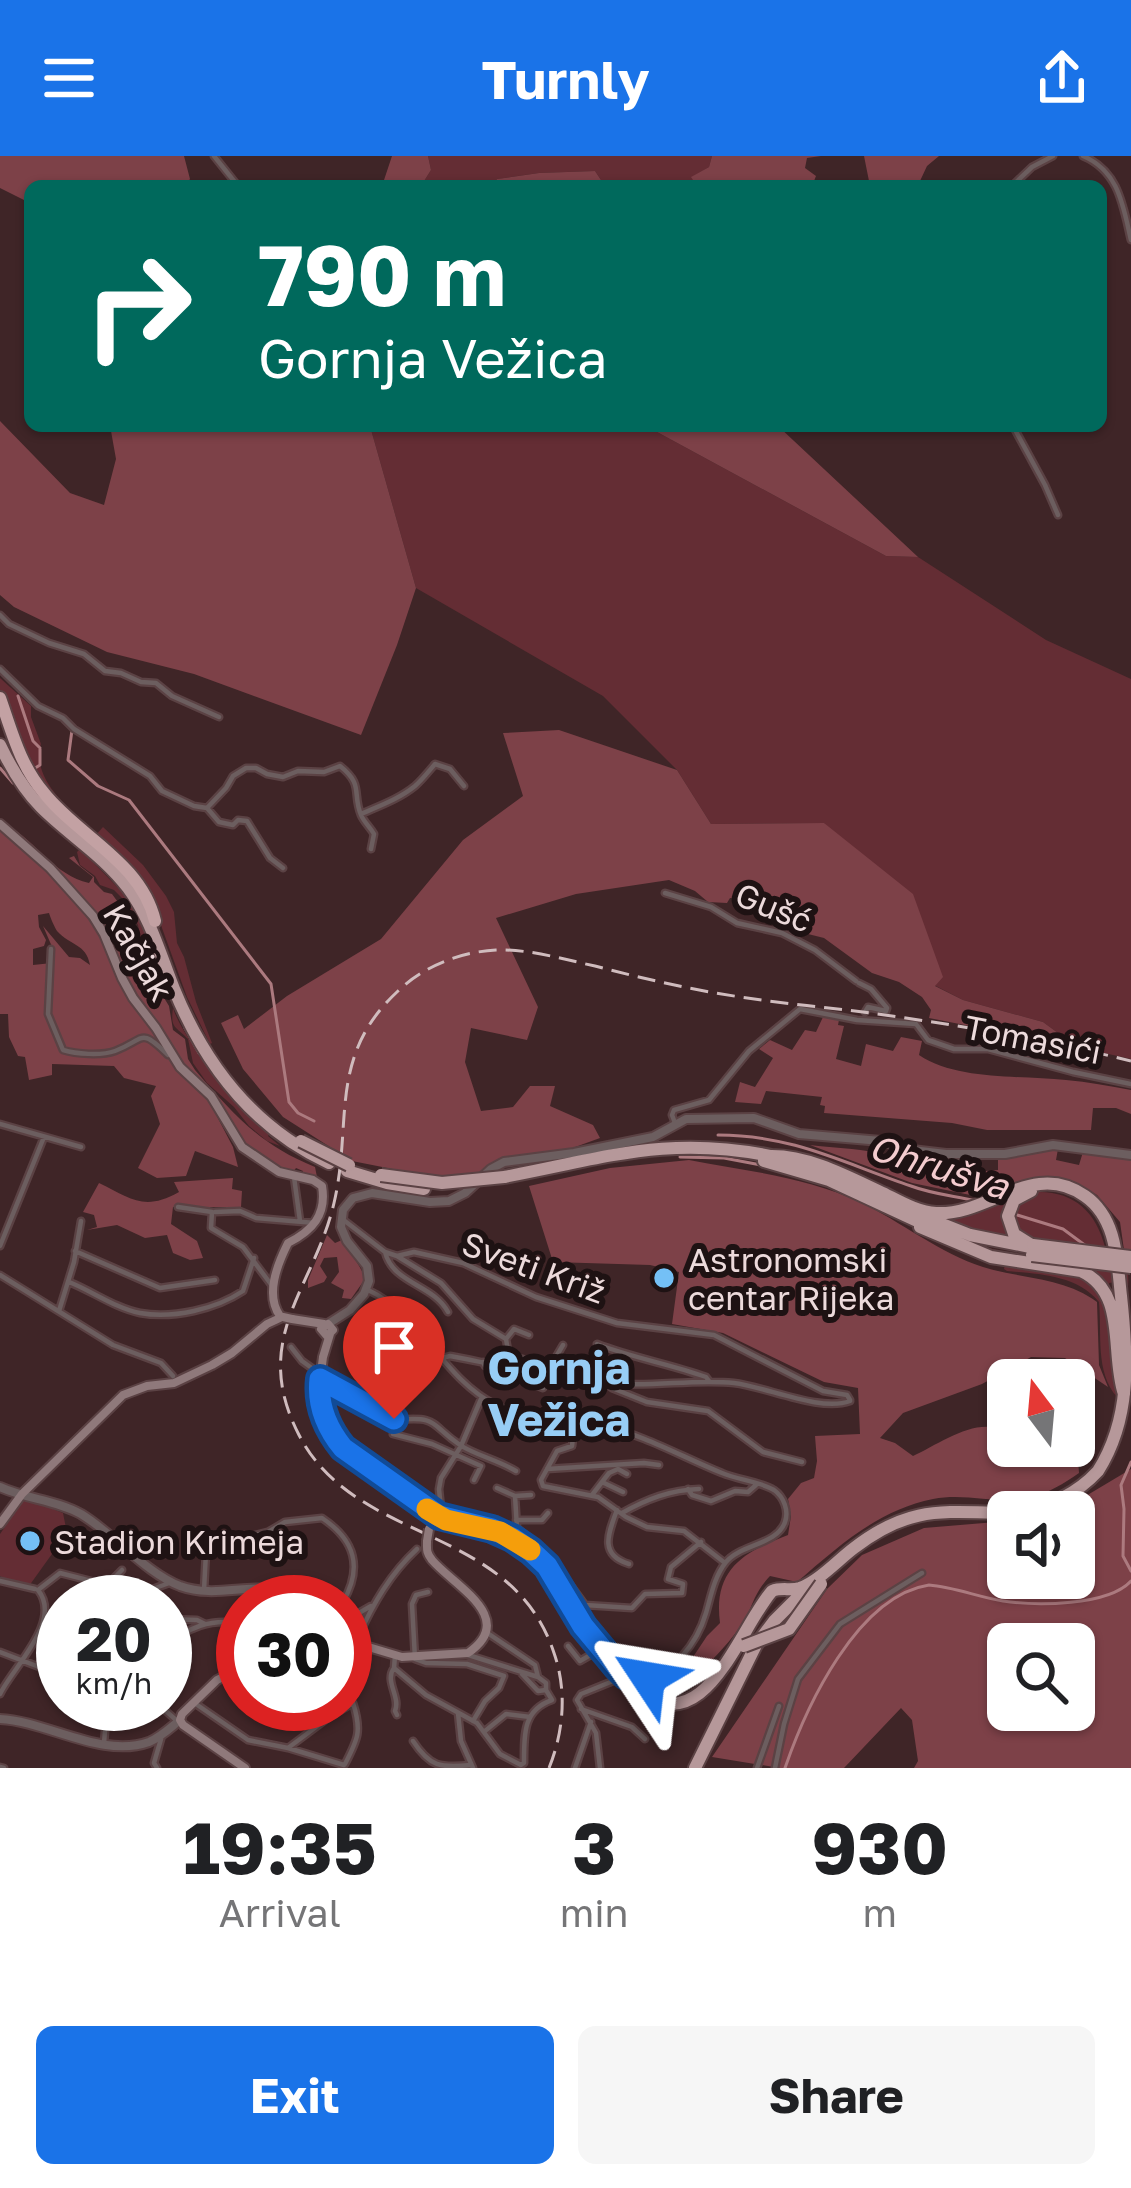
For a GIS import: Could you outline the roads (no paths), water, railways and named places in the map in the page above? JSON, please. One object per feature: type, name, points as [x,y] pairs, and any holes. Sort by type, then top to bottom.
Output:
[{"type":"highway","points":[[0,698],[35,782],[124,867],[147,899],[192,1016],[214,1056],[274,1122],[348,1168],[387,1183],[463,1189],[659,1154],[789,1157],[938,1213],[1035,1186],[1065,1192],[1088,1206],[1111,1246],[1128,1393],[1123,1423],[1103,1466],[1073,1491]]},
{"type":"highway","points":[[0,729],[34,789],[116,863],[155,921]]},
{"type":"highway","points":[[0,745],[36,802],[105,861],[133,895],[185,1015],[212,1064],[269,1126],[290,1143],[348,1168],[442,1183],[500,1181]]},
{"type":"highway","points":[[0,763],[40,810],[133,895]]},
{"type":"highway","points":[[771,1159],[952,1236],[1002,1250],[1131,1261]]},
{"type":"highway","points":[[771,1159],[982,1254],[1089,1275],[1102,1286],[1112,1305],[1128,1393]]},
{"type":"highway","points":[[1032,1249],[1016,1237],[1009,1224],[1010,1208],[1035,1186]]},
{"type":"highway","points":[[1131,1294],[1126,1315],[1131,1359]]},
{"type":"highway","points":[[720,1671],[850,1551],[882,1528],[924,1513],[987,1512]]},
{"type":"highway","points":[[640,1684],[667,1703],[687,1701],[705,1690],[720,1671],[769,1594],[823,1578]]},
{"type":"highway","points":[[695,1768],[748,1649],[789,1629],[823,1578]]},
{"type":"highway","points":[[769,1594],[783,1593],[785,1601],[776,1618]]},
{"type":"main road","name":"Kačjak","points":[[0,824],[50,868],[93,916],[128,991],[177,1062],[211,1096],[248,1154],[322,1186],[315,1223]]},
{"type":"main road","points":[[267,1324],[288,1244],[315,1223]]},
{"type":"main road","points":[[273,1305],[285,1318]]},
{"type":"main road","points":[[0,1524],[22,1494],[123,1395],[226,1357],[267,1324],[285,1318],[327,1330],[318,1396],[338,1441],[454,1522]]},
{"type":"main road","points":[[372,1648],[395,1656],[462,1654],[474,1650],[484,1630],[482,1608],[427,1550],[437,1511]]},
{"type":"main road","points":[[429,1528],[454,1522],[492,1529],[531,1551],[555,1577],[575,1615],[602,1649],[640,1684]]},
{"type":"main road","points":[[193,1702],[216,1681]]},
{"type":"main road","points":[[192,1731],[245,1768]]},
{"type":"street","points":[[214,156],[233,180]]},
{"type":"street","points":[[1036,159],[1053,156]]},
{"type":"street","points":[[1083,156],[1102,166],[1114,180],[1131,240]]},
{"type":"street","points":[[1016,432],[1058,515]]},
{"type":"street","points":[[0,615],[49,643],[84,654],[106,671],[156,683],[172,696],[219,717]]},
{"type":"street","points":[[0,669],[38,706],[64,718],[150,776],[162,791],[207,808],[219,822],[229,825],[247,820],[270,858],[283,868]]},
{"type":"street","points":[[361,814],[396,799],[436,764],[450,769],[464,786]]},
{"type":"street","points":[[207,808],[233,776],[246,768],[284,777],[340,766],[357,788],[361,814],[374,833],[370,849]]},
{"type":"street","name":"Gušć","points":[[665,893],[711,908],[743,926],[782,933],[814,949],[875,992],[887,1008],[867,1007],[864,1016]]},
{"type":"street","name":"Kačjak","points":[[51,949],[48,1015],[63,1050],[112,1052],[130,1040],[150,1038],[177,1062]]},
{"type":"street","name":"Tomasići","points":[[675,1123],[674,1110],[710,1100],[742,1059],[796,1010],[916,1024],[925,1038],[954,1049],[988,1049],[1131,1084]]},
{"type":"street","points":[[600,1768],[597,1738],[577,1700],[581,1694],[640,1684],[682,1657],[698,1634],[725,1563],[784,1525],[782,1499],[770,1488],[719,1472],[628,1432],[526,1416],[482,1397],[461,1382],[414,1324],[370,1291],[366,1263],[343,1235],[341,1218],[350,1201],[367,1193],[442,1202],[460,1196],[504,1162],[656,1136],[692,1118],[754,1118],[791,1132],[881,1141],[922,1152],[1012,1153],[1053,1145],[1131,1156]]},
{"type":"street","points":[[0,1124],[81,1147]]},
{"type":"street","points":[[0,1246],[44,1137]]},
{"type":"street","points":[[294,1177],[300,1221]]},
{"type":"street","points":[[178,1208],[240,1211],[315,1223]]},
{"type":"street","points":[[212,1212],[211,1228],[254,1258],[273,1287]]},
{"type":"street","name":"Sveti Križ","points":[[341,1218],[385,1252],[397,1256],[414,1252],[463,1263],[536,1298],[591,1316],[636,1327],[714,1336],[817,1388],[848,1395],[850,1400],[844,1404],[813,1401],[710,1381]]},
{"type":"street","points":[[59,1310],[81,1221]]},
{"type":"street","points":[[75,1251],[160,1288],[215,1280]]},
{"type":"street","points":[[385,1252],[393,1270],[440,1300],[448,1312]]},
{"type":"street","points":[[397,1256],[442,1283],[473,1319],[506,1339]]},
{"type":"street","points":[[69,1282],[140,1313],[192,1310],[243,1291],[254,1258]]},
{"type":"street","points":[[0,1275],[113,1345],[160,1363],[172,1378]]},
{"type":"street","points":[[327,1330],[370,1291]]},
{"type":"street","points":[[529,1335],[514,1329],[506,1348],[512,1354],[577,1373],[578,1378]]},
{"type":"street","points":[[597,1343],[672,1364],[710,1381]]},
{"type":"street","points":[[550,1367],[563,1345]]},
{"type":"street","points":[[291,1347],[320,1376],[396,1420],[435,1422],[461,1446],[516,1471]]},
{"type":"street","points":[[442,1358],[604,1382],[710,1381]]},
{"type":"street","points":[[483,1362],[543,1388]]},
{"type":"street","points":[[604,1382],[647,1402],[708,1411],[763,1452],[802,1462]]},
{"type":"street","points":[[437,1511],[439,1484],[482,1397]]},
{"type":"street","points":[[396,1420],[393,1434],[432,1444],[481,1466],[475,1480]]},
{"type":"street","points":[[574,1429],[572,1446],[559,1450],[543,1486],[592,1495],[647,1527],[684,1531],[725,1563]]},
{"type":"street","points":[[547,1469],[659,1465]]},
{"type":"street","points":[[592,1495],[609,1473],[617,1469],[627,1474]]},
{"type":"street","points":[[602,1482],[622,1492]]},
{"type":"street","points":[[688,1490],[711,1501],[748,1492],[756,1485]]},
{"type":"street","points":[[0,1487],[81,1515],[162,1575]]},
{"type":"street","points":[[497,1487],[515,1496],[531,1495]]},
{"type":"street","points":[[629,1564],[614,1558],[609,1550],[612,1525],[620,1512],[649,1499],[698,1489]]},
{"type":"street","points":[[10,1492],[14,1506]]},
{"type":"street","points":[[515,1496],[517,1528],[547,1553],[585,1605]]},
{"type":"street","points":[[516,1520],[544,1520],[548,1513]]},
{"type":"street","points":[[204,1590],[206,1552],[213,1545],[268,1532],[286,1522],[322,1518],[349,1543],[351,1575]]},
{"type":"street","points":[[575,1615],[585,1605],[632,1608],[645,1594],[682,1593],[683,1584],[668,1578],[674,1562],[701,1542]]},
{"type":"street","points":[[372,1606],[393,1574],[417,1550]]},
{"type":"street","points":[[117,1575],[122,1570]]},
{"type":"street","points":[[776,1768],[798,1679],[840,1624],[922,1573]]},
{"type":"street","points":[[0,1581],[36,1590]]},
{"type":"street","points":[[192,1587],[216,1589]]},
{"type":"street","points":[[428,1592],[412,1601],[417,1660],[467,1664],[504,1676],[473,1721]]},
{"type":"street","points":[[192,1620],[216,1624]]},
{"type":"street","points":[[192,1630],[205,1624]]},
{"type":"street","points":[[484,1630],[535,1665],[538,1677]]},
{"type":"street","points":[[0,1694],[36,1637]]},
{"type":"street","points":[[568,1646],[580,1661],[602,1649]]},
{"type":"street","points":[[474,1650],[485,1659]]},
{"type":"street","points":[[0,1652],[36,1665]]},
{"type":"street","points":[[394,1669],[422,1692],[473,1721],[500,1754],[523,1764],[530,1717],[538,1705],[551,1702],[546,1683],[462,1654]]},
{"type":"street","points":[[395,1656],[390,1677],[397,1715]]},
{"type":"street","points":[[522,1674],[538,1691],[546,1690]]},
{"type":"street","points":[[193,1702],[248,1740],[343,1767],[358,1736],[353,1703],[288,1748]]},
{"type":"street","points":[[757,1768],[779,1706]]},
{"type":"street","points":[[581,1709],[628,1725],[645,1739]]},
{"type":"street","points":[[413,1741],[424,1759],[442,1768],[472,1766],[460,1741],[458,1713]]},
{"type":"street","points":[[484,1731],[506,1714],[530,1717]]},
{"type":"street","points":[[0,1719],[33,1723],[80,1741],[153,1746]]},
{"type":"street","points":[[575,1768],[591,1722]]},
{"type":"street","points":[[104,1743],[105,1731]]},
{"type":"street","points":[[157,1768],[153,1746],[167,1731]]},
{"type":"waterway","points":[[18,696],[33,741],[40,748]]},
{"type":"waterway","points":[[72,730],[68,760],[98,786],[129,800],[271,984],[289,1102],[314,1121]]},
{"type":"waterway","points":[[32,770],[40,765],[40,749]]},
{"type":"waterway","points":[[0,768],[13,783]]},
{"type":"waterway","points":[[185,1028],[199,1053]]},
{"type":"waterway","name":"Ohrušva","points":[[718,1135],[794,1145],[919,1189],[976,1201]]},
{"type":"waterway","points":[[680,1157],[761,1165]]},
{"type":"waterway","name":"Ohrušva","points":[[1014,1214],[1063,1229],[1086,1246]]},
{"type":"waterway","points":[[1131,1462],[1121,1485],[1123,1556],[1131,1571]]},
{"type":"waterway","points":[[785,1768],[806,1715],[838,1658],[879,1610],[903,1594],[929,1585],[1003,1601],[1052,1603],[1089,1600],[1131,1581]]},
{"type":"railway","points":[[549,1768],[561,1725],[561,1681],[554,1653],[533,1611],[504,1580],[469,1556],[357,1498],[325,1471],[299,1435],[285,1401],[283,1342],[334,1203],[346,1091],[361,1041],[376,1016],[408,982],[443,962],[509,950],[710,992],[964,1027],[1131,1061]]},
{"type":"place","name":"Astronomski centar Rijeka","points":[[664,1278]]},
{"type":"place","name":"Stadion Krimeja","points":[[30,1541]]},
{"type":"district","name":"Gornja Vežica","points":[[559,1393]]}]
